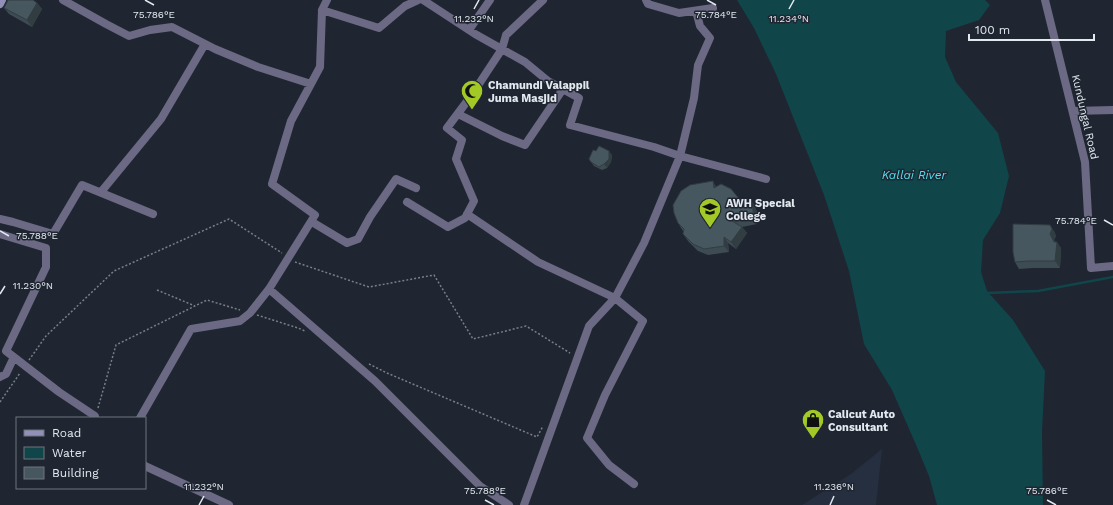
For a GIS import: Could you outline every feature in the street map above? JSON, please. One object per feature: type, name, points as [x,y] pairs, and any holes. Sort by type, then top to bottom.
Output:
[{"type":"main road","points":[[0,4],[2,0]]},
{"type":"street","points":[[63,0],[129,36],[150,30],[172,28],[258,67],[311,84]]},
{"type":"street","points":[[141,417],[191,329],[240,321],[250,313],[269,289],[316,215],[272,184],[292,121],[320,67],[322,10],[327,0]]},
{"type":"street","points":[[322,10],[379,28],[405,6],[418,0]]},
{"type":"street","points":[[423,0],[470,30],[525,62],[548,81],[579,98],[570,125],[766,179]]},
{"type":"street","points":[[470,30],[490,0]]},
{"type":"street","points":[[407,202],[448,227],[465,218],[474,201],[456,159],[462,140],[447,128],[471,96],[502,49],[506,35],[543,0]]},
{"type":"street","points":[[646,0],[648,4],[679,13],[713,8]]},
{"type":"street","name":"Kundungal Road","points":[[1045,0],[1085,162],[1091,268],[1113,266]]},
{"type":"street","points":[[524,505],[590,326],[615,298],[644,243],[680,156],[694,98],[698,65],[710,38],[700,26],[696,11]]},
{"type":"street","points":[[101,192],[161,119],[205,44]]},
{"type":"street","points":[[458,114],[502,136],[525,145],[563,89]]},
{"type":"street","points":[[1073,111],[1113,110]]},
{"type":"street","points":[[312,222],[347,243],[358,238],[370,216],[396,179],[416,188]]},
{"type":"street","points":[[0,219],[53,234],[82,185],[154,214]]},
{"type":"street","points":[[467,214],[538,262],[615,298],[643,321],[605,394],[587,438],[609,465],[634,484]]},
{"type":"street","points":[[0,234],[46,248],[46,267],[6,351],[59,392],[95,417]]},
{"type":"street","points":[[269,289],[375,381],[480,486],[509,505]]},
{"type":"street","points":[[0,377],[6,374],[14,357]]},
{"type":"street","points":[[146,466],[229,505]]},
{"type":"path","points":[[157,290],[195,306]]},
{"type":"shaded area","points":[[882,449],[876,505],[802,505],[851,474]]},
{"type":"water","name":"Kallai River","points":[[737,0],[985,0],[990,5],[979,20],[946,31],[945,57],[956,82],[998,133],[1009,176],[1000,213],[983,240],[981,272],[987,291],[1013,320],[1045,371],[1042,431],[1043,505],[937,505],[929,476],[892,390],[864,344],[849,271],[824,195],[776,74],[754,28]]},
{"type":"building","points":[[8,0],[33,0],[37,3],[27,20],[4,8]]},
{"type":"building","points":[[599,146],[609,151],[609,159],[599,167],[589,159],[593,150],[596,151]]},
{"type":"building","points":[[713,181],[714,188],[721,184],[731,189],[741,201],[751,200],[753,206],[753,218],[732,221],[742,227],[731,242],[724,237],[724,246],[704,249],[693,244],[683,234],[684,229],[678,223],[673,205],[681,191],[690,185]]},
{"type":"building","points":[[1013,224],[1050,225],[1052,229],[1050,234],[1054,242],[1057,242],[1055,261],[1015,262],[1013,252]]},
{"type":"waterway","points":[[987,293],[1038,291],[1113,277]]},
{"type":"place","name":"Chamundi Valappil Juma Masjid","points":[[472,110]]},
{"type":"place","name":"AWH Special College","points":[[710,228]]},
{"type":"place","name":"Calicut Auto Consultant","points":[[813,440]]}]
